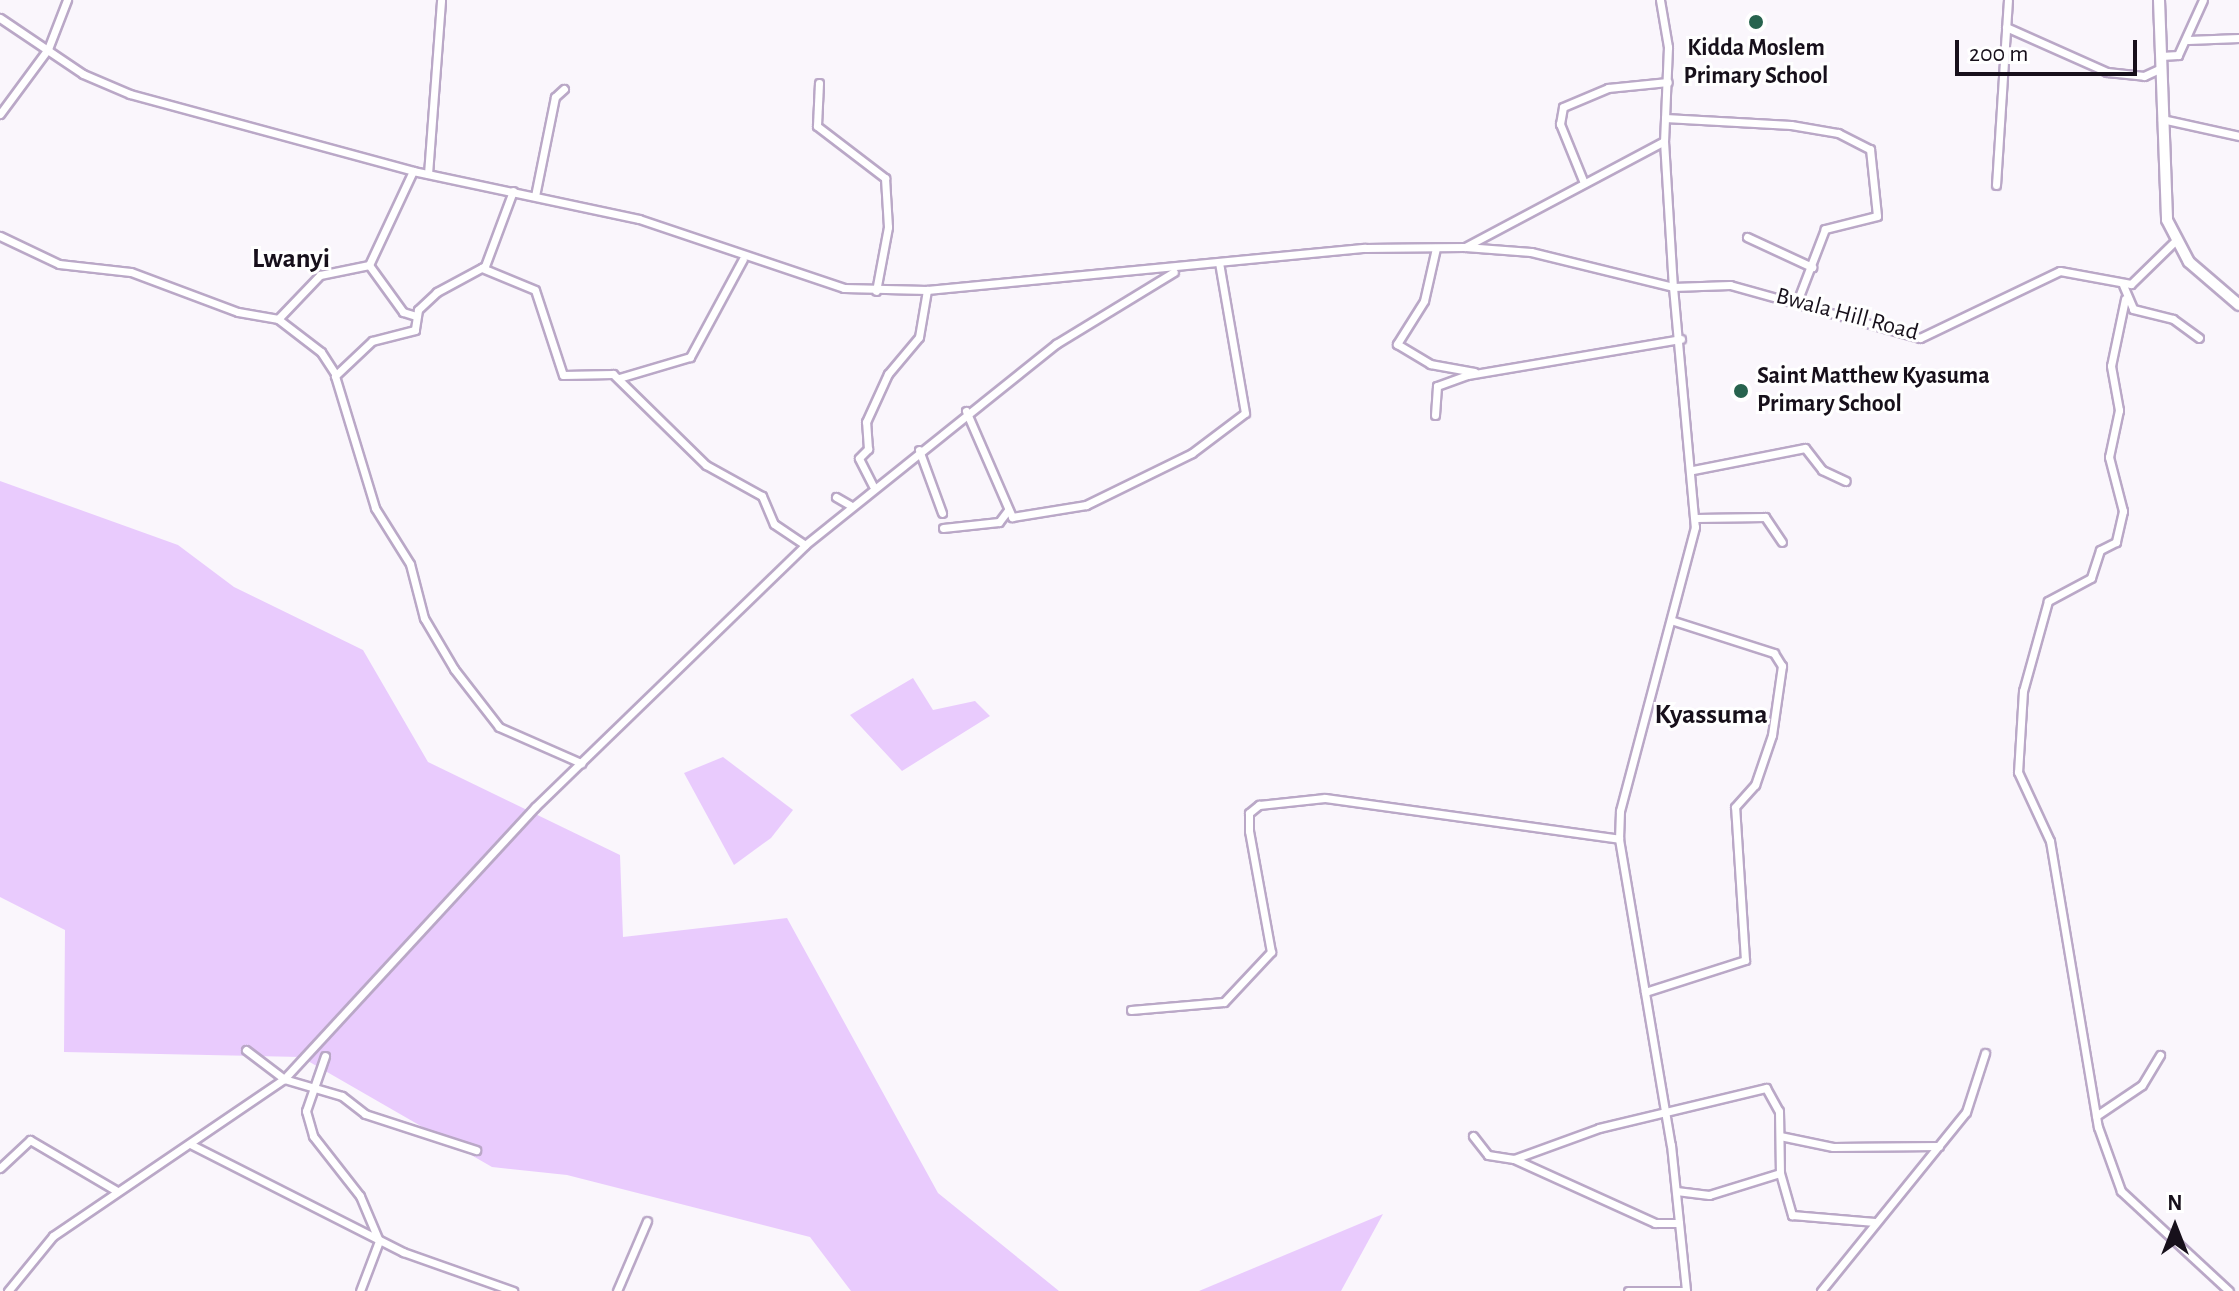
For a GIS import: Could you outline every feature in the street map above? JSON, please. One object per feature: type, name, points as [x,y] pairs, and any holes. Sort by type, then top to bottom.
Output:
[{"type":"street","points":[[0,114],[48,49],[67,0]]},
{"type":"street","points":[[428,174],[441,0]]},
{"type":"street","points":[[1628,1291],[1686,1291],[1666,1117],[1619,839],[1620,811],[1674,621],[1696,518],[1681,339],[1673,287],[1664,141],[1668,82],[1660,0]]},
{"type":"street","points":[[1996,185],[2008,0]]},
{"type":"street","points":[[2159,0],[2160,119],[2173,243],[2239,305]]},
{"type":"street","points":[[2006,27],[2041,48],[2118,75],[2178,55],[2188,40],[2203,0]]},
{"type":"street","name":"Bwala Hill Road","points":[[0,18],[48,49],[130,94],[413,171],[639,219],[743,259],[876,291],[927,290],[1175,271],[1219,263],[1365,248],[1465,247],[1531,252],[1673,287],[1730,285],[1920,338],[2060,271],[2079,270],[2123,285]]},
{"type":"street","points":[[2188,40],[2239,38]]},
{"type":"street","points":[[1584,183],[1560,124],[1563,107],[1608,88],[1668,82]]},
{"type":"street","points":[[819,83],[817,126],[885,178],[888,227],[876,291]]},
{"type":"street","points":[[535,196],[555,97],[564,89]]},
{"type":"street","points":[[1665,118],[1791,125],[1868,145],[1877,216],[1825,229],[1797,302]]},
{"type":"street","points":[[2160,119],[2239,136]]},
{"type":"street","points":[[1465,247],[1664,141]]},
{"type":"street","points":[[369,265],[413,171]]},
{"type":"street","points":[[334,372],[372,341],[411,333],[416,316],[444,286],[482,268],[513,191]]},
{"type":"street","points":[[0,236],[59,264],[131,272],[249,315],[278,319],[321,352],[334,372],[375,508],[410,564],[424,618],[454,669],[499,727],[581,763]]},
{"type":"street","points":[[1747,237],[1812,267]]},
{"type":"street","points":[[2173,243],[2149,274],[2123,285],[2125,299],[2111,366],[2119,410],[2109,457],[2123,511],[2116,542],[2100,550],[2091,578],[2048,601],[2023,691],[2018,772],[2057,874],[2096,1116],[2121,1191],[2229,1291]]},
{"type":"street","points":[[1436,248],[1424,301],[1397,344],[1430,364],[1477,373]]},
{"type":"street","points":[[619,378],[690,357],[743,259]]},
{"type":"street","points":[[966,411],[1008,510],[1017,517],[1086,505],[1243,419],[1219,263]]},
{"type":"street","points":[[369,265],[403,312],[416,316]]},
{"type":"street","points":[[278,319],[320,275],[369,265]]},
{"type":"street","points":[[482,268],[535,290],[563,375],[595,370],[619,378],[706,465],[762,496],[774,524],[805,545]]},
{"type":"street","points":[[8,1291],[35,1250],[284,1079],[581,763],[805,545],[966,411],[1175,271]]},
{"type":"street","points":[[873,486],[859,458],[868,449],[866,422],[888,374],[919,337],[927,290]]},
{"type":"street","points":[[2125,299],[2199,338]]},
{"type":"street","points":[[1435,415],[1437,386],[1477,373],[1681,339]]},
{"type":"street","points":[[1693,470],[1805,448],[1822,470],[1846,481]]},
{"type":"street","points":[[919,450],[942,513]]},
{"type":"street","points":[[836,497],[852,505]]},
{"type":"street","points":[[943,528],[999,522],[1008,510]]},
{"type":"street","points":[[1696,518],[1765,517],[1782,542]]},
{"type":"street","points":[[1645,992],[1745,960],[1735,807],[1755,785],[1772,735],[1782,666],[1774,653],[1674,621]]},
{"type":"street","points":[[1131,1010],[1224,1002],[1271,952],[1249,831],[1249,813],[1259,805],[1325,798],[1619,839]]},
{"type":"street","points":[[246,1050],[284,1079],[342,1096],[365,1114],[476,1150]]},
{"type":"street","points":[[1821,1291],[1939,1146],[1977,1093],[1985,1053]]},
{"type":"street","points":[[2096,1116],[2142,1085],[2160,1055]]},
{"type":"street","points":[[325,1056],[311,1088],[306,1111],[313,1136],[360,1196],[379,1241],[360,1291]]},
{"type":"street","points":[[1514,1159],[1599,1128],[1666,1117],[1766,1088],[1779,1111],[1780,1173],[1792,1215],[1875,1222]]},
{"type":"street","points":[[1473,1136],[1488,1155],[1514,1159],[1655,1223],[1679,1223]]},
{"type":"street","points":[[1780,1136],[1833,1147],[1939,1146]]},
{"type":"street","points":[[0,1168],[30,1140],[117,1191]]},
{"type":"street","points":[[192,1145],[379,1241],[513,1291]]},
{"type":"street","points":[[1676,1191],[1709,1195],[1780,1173]]},
{"type":"street","points":[[617,1291],[647,1221]]},
{"type":"shaded area","points":[[0,481],[178,545],[234,587],[363,650],[428,762],[620,855],[623,937],[787,918],[938,1193],[1059,1291],[851,1291],[810,1237],[567,1175],[492,1167],[301,1057],[64,1052],[65,930],[0,897]]},
{"type":"shaded area","points":[[913,678],[933,710],[975,701],[990,716],[902,771],[850,715]]},
{"type":"shaded area","points":[[723,757],[793,810],[771,838],[734,865],[684,773]]},
{"type":"shaded area","points":[[1383,1214],[1341,1291],[1199,1291]]},
{"type":"place","name":"Kidda Moslem Primary School","points":[[1756,22]]},
{"type":"place","name":"Saint Matthew Kyasuma Primary School","points":[[1741,391]]},
{"type":"district","name":"Lwanyi","points":[[291,259]]},
{"type":"district","name":"Kyassuma","points":[[1711,715]]}]
